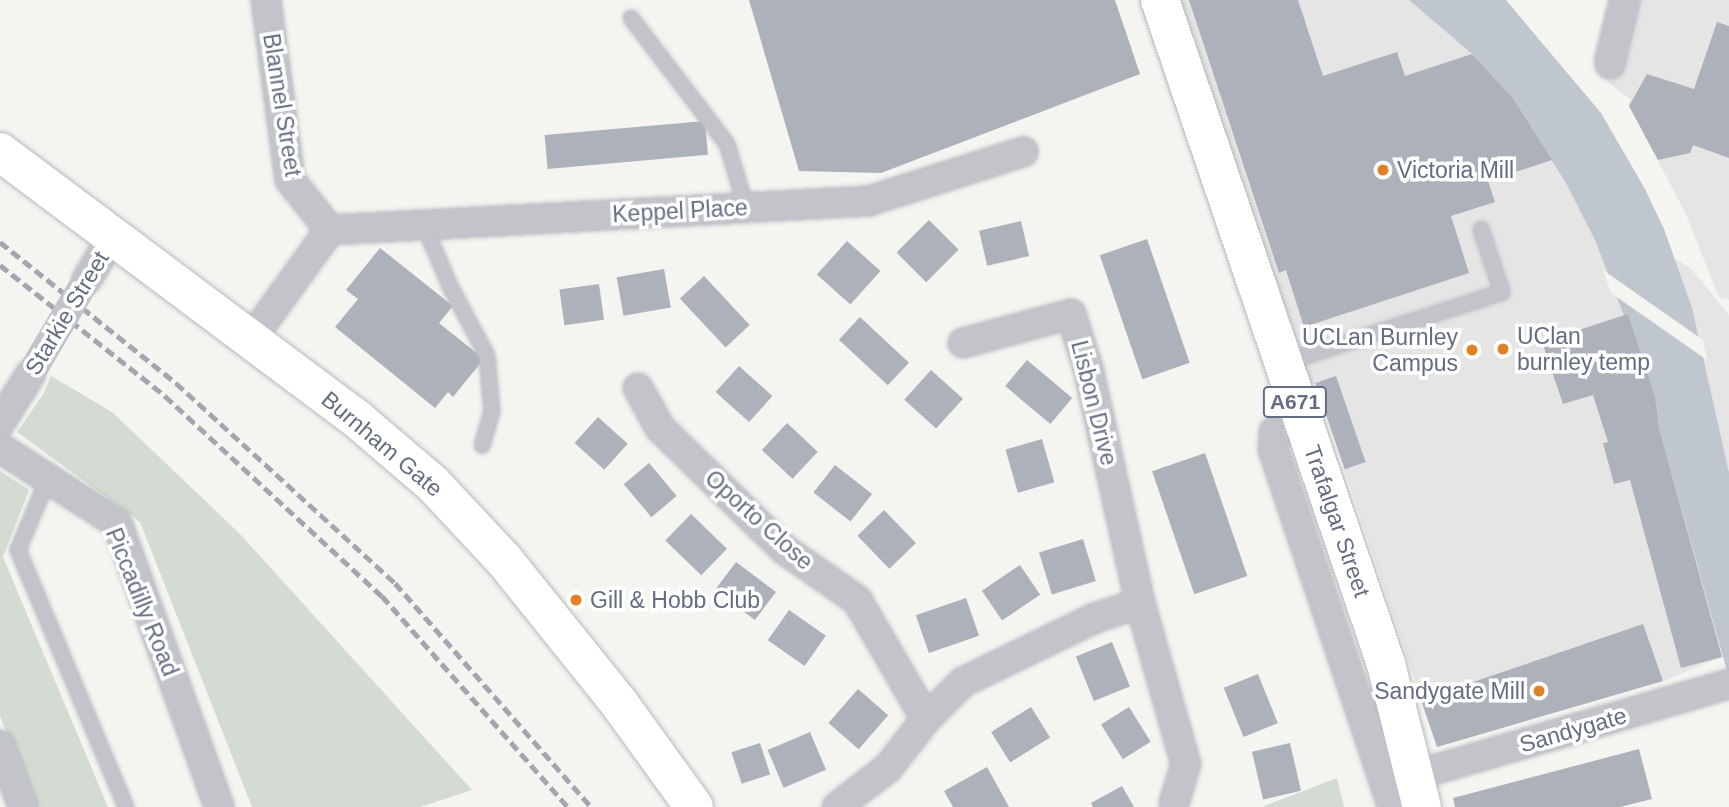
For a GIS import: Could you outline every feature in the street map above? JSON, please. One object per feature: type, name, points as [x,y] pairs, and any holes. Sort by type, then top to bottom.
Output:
[{"type":"street","name":"Blannel Street","points":[[266,0],[290,180],[330,230]]},
{"type":"street","name":"Trafalgar Street","points":[[1160,0],[1386,664],[1419,791]]},
{"type":"street","points":[[1610,64],[1625,0]]},
{"type":"street","name":"Burnham Gate","points":[[0,152],[357,419],[433,484],[521,580],[620,703],[694,807]]},
{"type":"street","name":"Keppel Place","points":[[330,230],[869,201],[1023,152]]},
{"type":"street","points":[[251,339],[330,230]]},
{"type":"street","name":"Starkie Street","points":[[0,423],[16,383],[112,238]]},
{"type":"street","name":"Lisbon Drive","points":[[963,343],[1072,314],[1088,368],[1140,603],[1186,764],[1174,803]]},
{"type":"street","name":"Oporto Close","points":[[638,388],[660,428],[785,550],[857,600],[926,719]]},
{"type":"street","points":[[1299,412],[1275,432],[1273,449],[1392,807]]},
{"type":"street","name":"Piccadilly Road","points":[[0,448],[117,523],[219,807]]},
{"type":"street","points":[[837,807],[888,768],[926,719],[962,682],[1095,618],[1140,603]]},
{"type":"street","name":"Sandygate","points":[[1419,791],[1729,684]]},
{"type":"street","points":[[0,745],[23,807]]},
{"type":"lane","points":[[631,18],[727,144],[746,207]]},
{"type":"lane","points":[[424,225],[450,286],[487,356],[492,411],[482,446]]},
{"type":"lane","points":[[1282,364],[1502,292],[1481,229]]},
{"type":"lane","points":[[48,479],[18,551],[126,807]]},
{"type":"shaded area","name":"UCLan Burnley Campus","points":[[1160,0],[1409,0],[1472,54],[1513,98],[1567,185],[1691,269],[1729,315],[1729,658],[1722,657],[1663,681],[1437,747],[1316,384],[1289,383]]},
{"type":"shaded area","points":[[1409,0],[1506,0],[1601,113],[1645,189],[1664,229],[1692,308],[1729,473],[1729,678],[1659,428],[1655,396],[1628,315],[1624,316],[1595,240],[1567,185],[1513,98],[1472,54]]},
{"type":"shaded area","points":[[1607,0],[1729,0],[1729,300],[1719,298],[1686,214],[1629,106],[1630,99],[1610,84],[1592,58]]},
{"type":"shaded area","points":[[51,376],[112,412],[239,533],[472,790],[420,807],[252,807],[140,522],[17,432],[44,393]]},
{"type":"shaded area","points":[[0,471],[29,490],[3,557],[108,807],[37,807],[0,716]]},
{"type":"shaded area","points":[[1337,778],[1344,807],[1263,807],[1264,806]]},
{"type":"pier","points":[[1603,270],[1703,340],[1707,360],[1611,293]]},
{"type":"building","points":[[749,0],[1115,0],[1140,74],[881,173],[799,171]]},
{"type":"building","name":"Victoria Mill","points":[[1189,0],[1298,0],[1323,76],[1397,52],[1405,76],[1472,54],[1513,98],[1552,160],[1488,181],[1495,202],[1451,216],[1469,273],[1304,327],[1286,270],[1279,273]]},
{"type":"building","points":[[1717,22],[1729,26],[1729,158],[1693,145],[1690,153],[1658,160],[1629,106],[1647,74],[1694,89]]},
{"type":"building","points":[[705,121],[708,155],[548,169],[545,135]]},
{"type":"building","points":[[929,220],[959,250],[926,282],[896,253]]},
{"type":"building","points":[[1021,221],[1029,256],[987,266],[979,231]]},
{"type":"building","points":[[1147,239],[1190,363],[1142,379],[1100,255]]},
{"type":"building","points":[[847,241],[880,271],[850,305],[817,274]]},
{"type":"building","points":[[380,248],[453,306],[439,323],[484,359],[453,397],[448,392],[435,408],[335,327],[358,299],[346,290]]},
{"type":"building","points":[[664,269],[671,307],[624,316],[617,277]]},
{"type":"building","points":[[704,276],[750,325],[726,348],[680,299]]},
{"type":"building","points":[[599,284],[604,320],[564,325],[559,290]]},
{"type":"building","points":[[1628,314],[1655,396],[1659,428],[1722,657],[1681,668],[1630,480],[1614,484],[1603,443],[1608,442],[1593,395],[1563,404],[1542,342]]},
{"type":"building","points":[[860,317],[909,363],[888,385],[839,340]]},
{"type":"building","points":[[1027,360],[1072,398],[1050,424],[1005,386]]},
{"type":"building","points":[[739,366],[772,396],[749,422],[716,392]]},
{"type":"building","points":[[931,370],[963,399],[936,428],[904,400]]},
{"type":"building","points":[[1336,376],[1366,462],[1345,469],[1315,383]]},
{"type":"building","points":[[598,417],[628,444],[604,470],[575,443]]},
{"type":"building","points":[[787,423],[818,452],[792,479],[762,450]]},
{"type":"building","points":[[1042,439],[1054,482],[1018,493],[1005,449]]},
{"type":"building","points":[[1205,453],[1247,576],[1194,594],[1152,471]]},
{"type":"building","points":[[649,463],[677,496],[651,517],[624,484]]},
{"type":"building","points":[[835,465],[872,494],[850,522],[813,493]]},
{"type":"building","points":[[884,510],[916,543],[889,569],[857,536]]},
{"type":"building","points":[[691,514],[727,549],[701,575],[665,541]]},
{"type":"building","points":[[1083,539],[1096,581],[1052,595],[1039,552]]},
{"type":"building","points":[[736,562],[776,592],[755,620],[715,590]]},
{"type":"building","points":[[1020,565],[1040,595],[1002,621],[982,591]]},
{"type":"building","points":[[966,598],[979,636],[929,653],[916,615]]},
{"type":"building","points":[[789,610],[826,636],[805,666],[768,640]]},
{"type":"building","name":"Sandygate Mill","points":[[1643,624],[1663,681],[1437,747],[1421,700]]},
{"type":"building","points":[[1112,642],[1130,687],[1094,701],[1076,657]]},
{"type":"building","points":[[1258,674],[1278,723],[1244,737],[1224,688]]},
{"type":"building","points":[[858,689],[888,715],[859,749],[828,723]]},
{"type":"building","points":[[1031,707],[1050,738],[1010,762],[991,732]]},
{"type":"building","points":[[1129,707],[1151,742],[1123,759],[1101,724]]},
{"type":"building","points":[[810,732],[826,770],[784,788],[768,750]]},
{"type":"building","points":[[760,743],[770,774],[742,784],[731,752]]},
{"type":"building","points":[[1290,743],[1301,791],[1263,800],[1252,752]]},
{"type":"building","points":[[1639,749],[1652,799],[1620,807],[1455,807],[1453,798]]},
{"type":"building","points":[[987,767],[1009,807],[953,807],[944,791]]},
{"type":"building","points":[[1122,786],[1134,807],[1093,807],[1091,803]]},
{"type":"railway","points":[[0,242],[176,383],[395,583],[591,807]]},
{"type":"railway","points":[[0,265],[165,396],[382,596],[568,807]]},
{"type":"place","name":"Victoria Mill","points":[[1383,170]]},
{"type":"place","name":"UClan burnley temp","points":[[1503,349]]},
{"type":"place","name":"UCLan Burnley Campus","points":[[1472,350]]},
{"type":"place","name":"Gill & Hobb Club","points":[[576,600]]},
{"type":"place","name":"Sandygate Mill","points":[[1539,691]]}]
